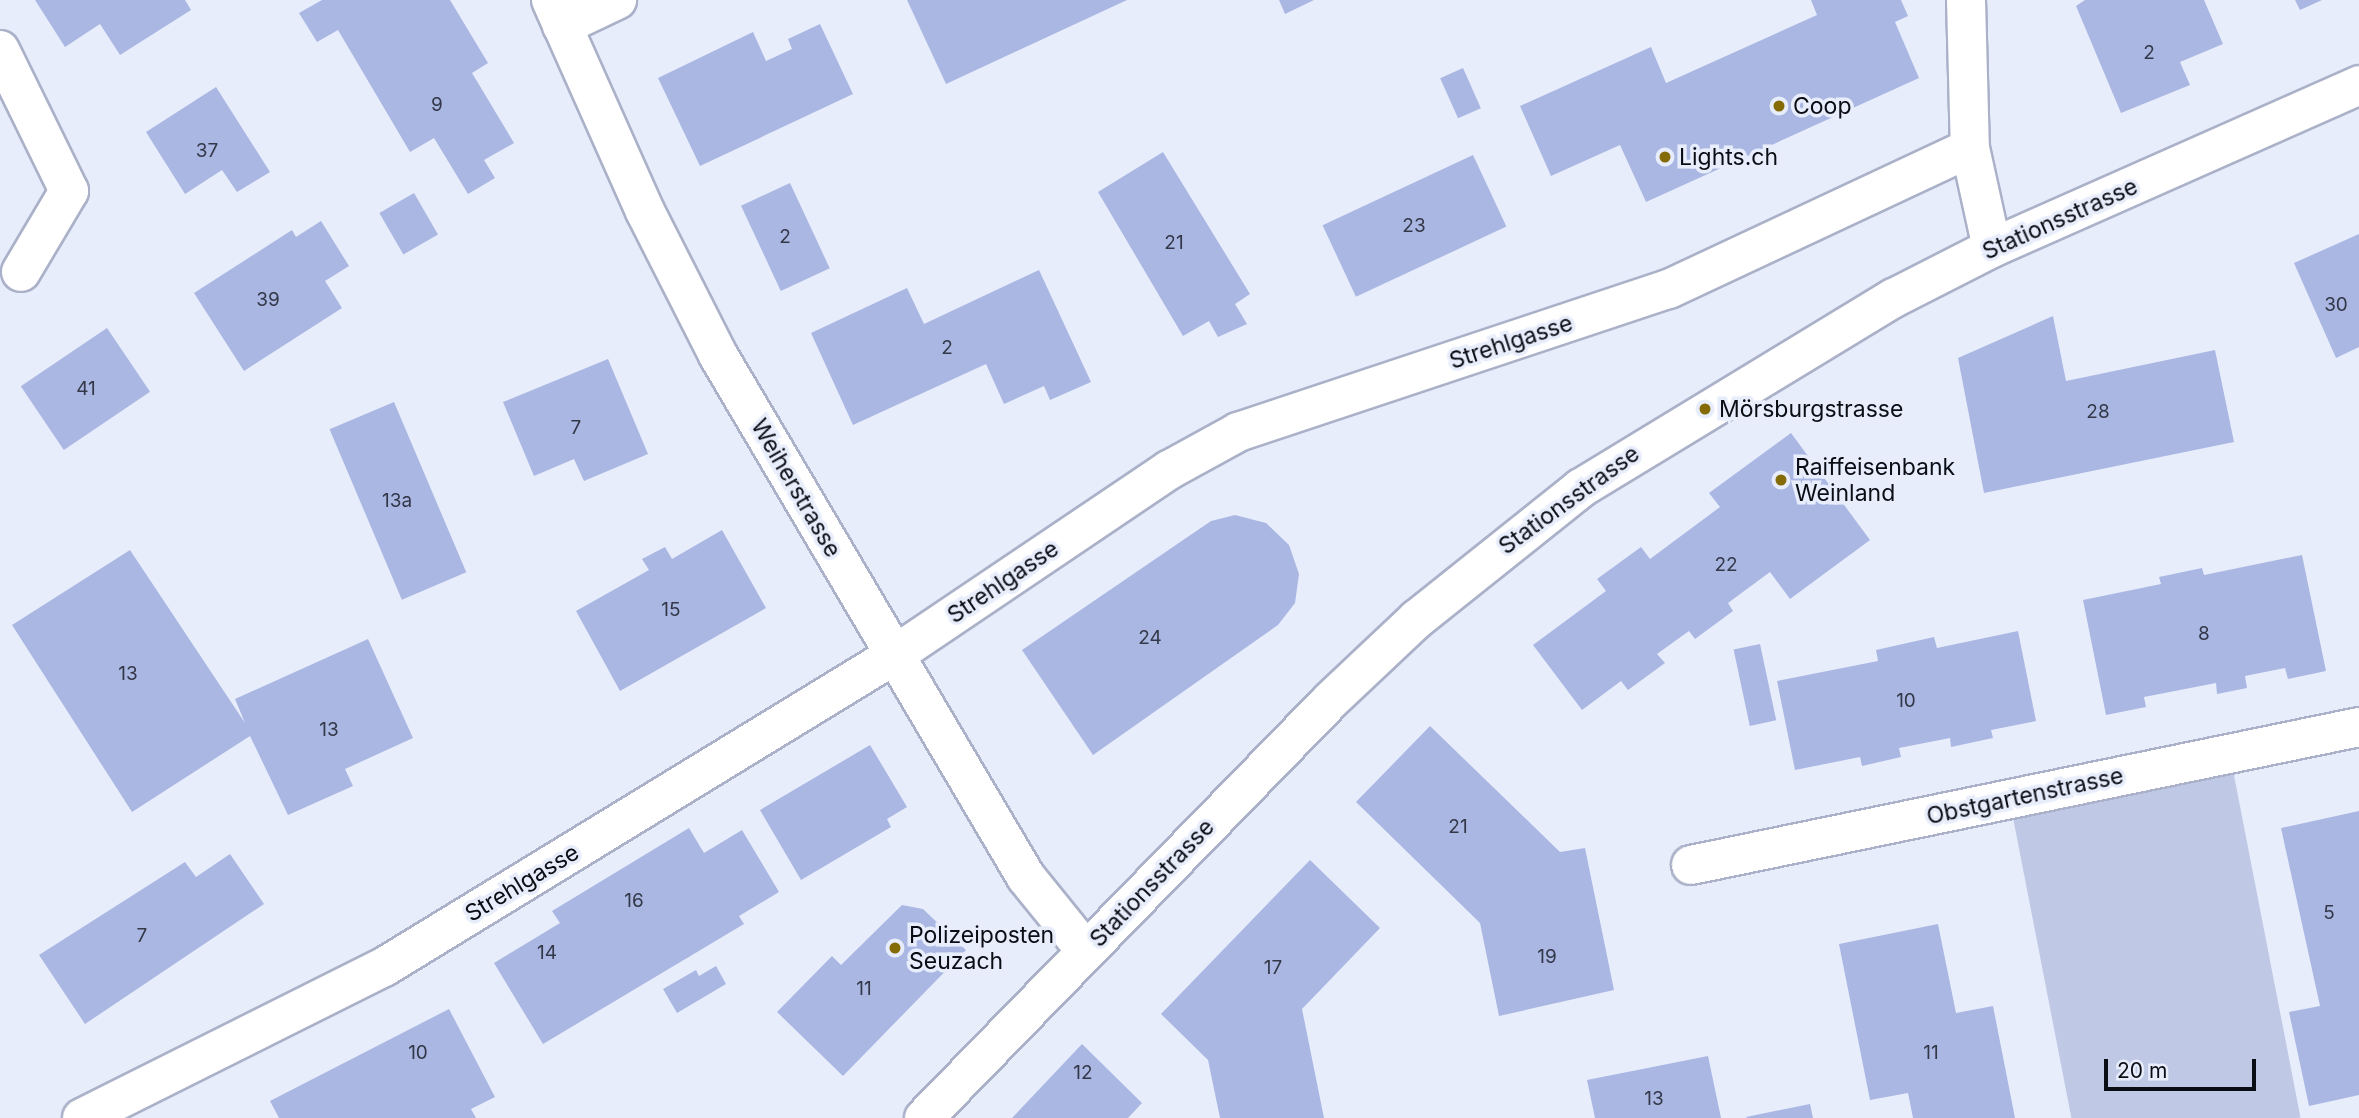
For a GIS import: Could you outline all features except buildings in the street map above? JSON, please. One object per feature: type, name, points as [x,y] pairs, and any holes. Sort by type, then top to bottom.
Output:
[{"type":"street","points":[[556,13],[617,0]]},
{"type":"street","points":[[1966,0],[1970,148],[1993,248]]},
{"type":"street","name":"Weiherstrasse","points":[[556,13],[680,283],[894,656],[1026,877],[1086,951]]},
{"type":"street","points":[[0,50],[69,191],[21,272]]},
{"type":"street","name":"Stationsstrasse","points":[[924,1118],[1331,700],[1417,620],[1522,532],[1630,454],[1894,298],[1993,248],[2359,85]]},
{"type":"street","name":"Strehlgasse","points":[[82,1118],[384,967],[894,656],[1169,470],[1238,432],[1669,289],[1970,148]]},
{"type":"street","name":"Obstgartenstrasse","points":[[1691,865],[2359,727]]},
{"type":"shaded area","points":[[2232,765],[2301,1117],[2071,1118],[2011,808]]},
{"type":"place","name":"Coop","points":[[1779,106]]},
{"type":"place","name":"Lights.ch","points":[[1665,157]]},
{"type":"place","name":"Mörsburgstrasse","points":[[1705,409]]},
{"type":"place","name":"Raiffeisenbank Weinland","points":[[1781,480]]},
{"type":"place","name":"Polizeiposten Seuzach","points":[[895,948]]}]
